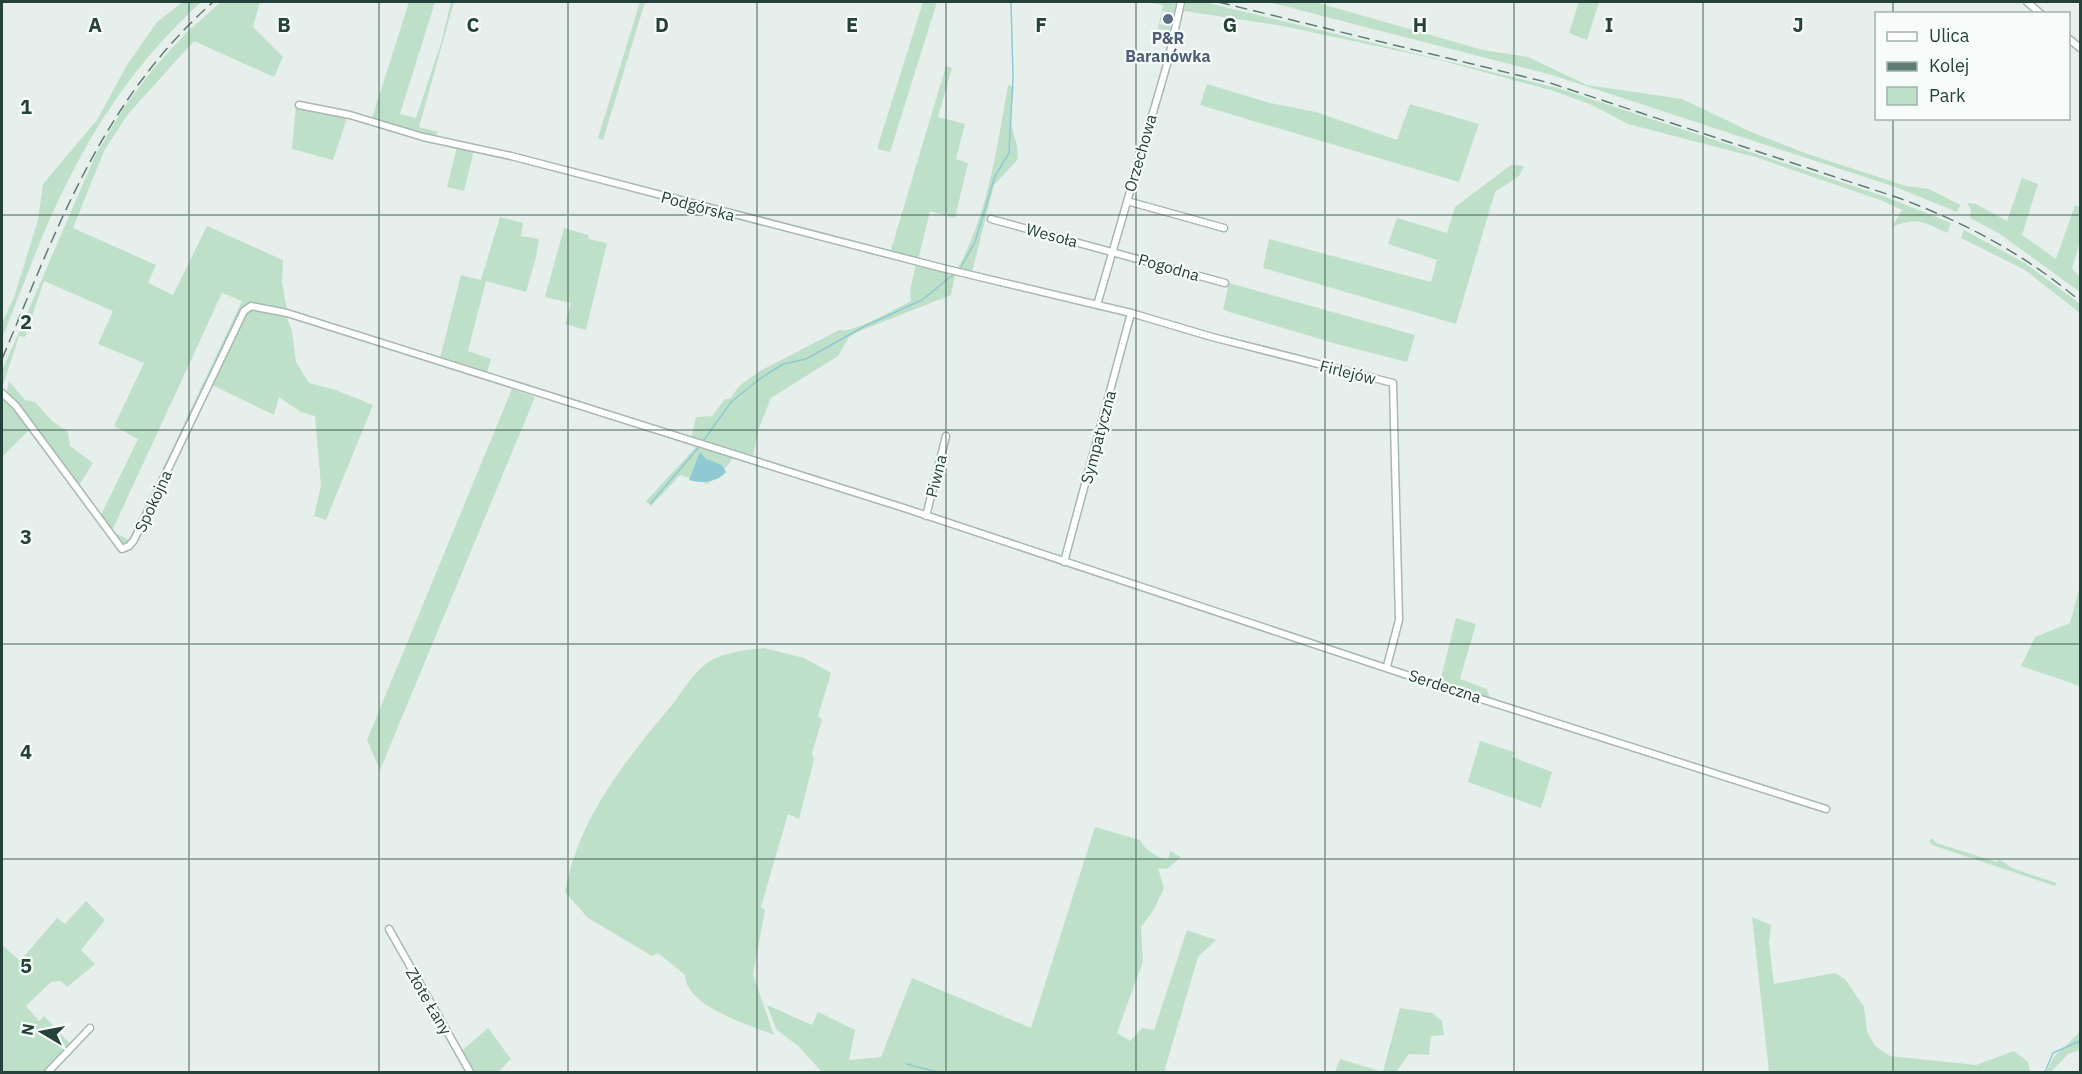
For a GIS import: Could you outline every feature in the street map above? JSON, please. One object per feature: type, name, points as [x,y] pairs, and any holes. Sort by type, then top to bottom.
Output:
[{"type":"street","name":"Orzechowa","points":[[1097,305],[1168,61],[1181,2]]},
{"type":"street","points":[[2027,2],[2039,12]]},
{"type":"street","name":"Podgórska","points":[[299,105],[350,115],[423,137],[511,156],[835,241],[1097,305]]},
{"type":"street","points":[[1126,201],[1224,228]]},
{"type":"street","name":"Wesoła","points":[[991,219],[1113,250]]},
{"type":"street","name":"Pogodna","points":[[1113,250],[1225,284]]},
{"type":"street","name":"Firlejów","points":[[1097,305],[1393,383],[1399,620],[1388,666]]},
{"type":"street","name":"Spokojna","points":[[2,393],[16,406],[123,549],[129,546],[137,535],[244,311],[251,306],[287,313]]},
{"type":"street","name":"Serdeczna","points":[[287,313],[926,516],[1388,666],[1434,684],[1826,809]]},
{"type":"street","name":"Sympatyczna","points":[[1064,562],[1131,313]]},
{"type":"street","name":"Piwna","points":[[926,516],[946,435]]},
{"type":"street","name":"Złote Łany","points":[[389,929],[470,1072]]},
{"type":"street","points":[[48,1072],[90,1028]]},
{"type":"green space","points":[[183,2],[201,2],[162,41],[128,83],[97,129],[51,216],[2,338],[2,323],[14,297],[38,220],[43,184],[97,120],[127,65],[157,22]]},
{"type":"green space","points":[[221,2],[260,2],[253,27],[283,57],[274,77],[194,41],[128,114],[104,151],[73,228],[156,265],[148,283],[173,295],[207,226],[283,260],[282,282],[287,311],[254,304],[243,308],[130,543],[120,544],[6,394],[9,381],[25,400],[35,402],[52,421],[68,432],[70,446],[93,463],[78,487],[101,515],[138,439],[114,426],[144,363],[98,344],[113,311],[44,281],[25,337],[19,336],[2,388],[2,371],[96,154],[124,107],[153,69],[187,32]],"holes":[[[222,293],[242,301],[129,540],[112,531]]]},
{"type":"green space","points":[[409,2],[435,2],[400,114],[416,118],[441,43],[451,2],[454,2],[419,127],[438,132],[435,137],[372,118]]},
{"type":"green space","points":[[640,2],[645,2],[603,140],[598,138]]},
{"type":"green space","points":[[923,2],[937,2],[890,152],[877,149]]},
{"type":"green space","points":[[1147,2],[1176,2],[1177,14],[1163,11],[1160,24],[1174,27],[1173,32],[1158,29],[1163,5]]},
{"type":"green space","points":[[1186,2],[1204,2],[1558,88],[1886,197],[1951,223],[1947,233],[1920,222],[1908,222],[1892,227],[1902,210],[1883,201],[1755,157],[1628,124],[1592,105],[1554,91],[1432,58],[1283,26],[1184,11]]},
{"type":"green space","points":[[1268,2],[1315,2],[1483,50],[1528,57],[1587,85],[1682,99],[1749,131],[1805,153],[1906,186],[1929,189],[1960,205],[1957,212],[1898,188],[1552,75]]},
{"type":"green space","points":[[1579,2],[1599,2],[1587,40],[1569,33]]},
{"type":"green space","points":[[946,66],[952,68],[938,117],[965,124],[956,159],[968,163],[955,218],[930,211],[918,260],[890,253]]},
{"type":"green space","points":[[1207,84],[1270,103],[1316,112],[1397,140],[1410,104],[1479,124],[1459,182],[1200,105]]},
{"type":"green space","points":[[1008,85],[1014,87],[1010,120],[1018,159],[994,185],[972,272],[958,268],[984,203]]},
{"type":"green space","points":[[296,106],[347,118],[333,160],[292,149]]},
{"type":"green space","points":[[457,147],[474,150],[464,191],[447,187]]},
{"type":"green space","points":[[1511,165],[1524,166],[1519,176],[1495,192],[1456,324],[1263,268],[1269,239],[1431,282],[1437,260],[1388,244],[1397,218],[1447,233],[1455,207]]},
{"type":"green space","points":[[2022,178],[2038,184],[2022,235],[2056,259],[2075,205],[2080,207],[2080,241],[2072,269],[2080,277],[2080,292],[2000,234],[1970,218],[1971,210],[1967,203],[1976,204],[2007,221]]},
{"type":"green space","points":[[500,217],[523,223],[521,236],[539,239],[526,292],[486,281],[468,351],[491,359],[487,373],[440,358],[461,275],[481,280]]},
{"type":"green space","points":[[564,228],[588,235],[589,239],[607,243],[586,330],[565,324],[571,303],[545,297]]},
{"type":"green space","points":[[1964,230],[2025,263],[2079,303],[2080,313],[2025,270],[1961,238]]},
{"type":"green space","points":[[916,265],[955,276],[951,295],[857,332],[849,337],[838,356],[771,398],[759,428],[752,459],[691,438],[696,417],[712,416],[725,399],[730,399],[739,386],[760,371],[839,330],[864,324],[911,301],[910,290]]},
{"type":"green space","points":[[1229,283],[1415,335],[1407,362],[1333,343],[1223,310]]},
{"type":"green space","points":[[254,308],[286,315],[292,331],[296,362],[309,383],[336,390],[373,405],[326,520],[314,516],[321,486],[315,416],[301,412],[279,397],[274,415],[212,385],[246,312]]},
{"type":"green space","points":[[512,389],[535,397],[380,770],[367,740]]},
{"type":"green space","points":[[2,397],[30,429],[3,456],[2,454]]},
{"type":"green space","points":[[696,447],[732,458],[729,464],[708,484],[680,475],[651,506],[646,501]]},
{"type":"green space","points":[[2080,586],[2080,686],[2021,666],[2035,637],[2070,623]]},
{"type":"green space","points":[[1456,618],[1476,624],[1460,679],[1487,689],[1490,698],[1440,682]]},
{"type":"green space","points":[[764,648],[804,658],[831,673],[818,716],[822,720],[812,753],[814,760],[799,819],[788,814],[761,907],[765,910],[753,975],[774,1035],[735,1020],[707,1005],[688,986],[685,975],[658,953],[652,956],[588,918],[565,892],[571,865],[581,840],[606,792],[692,677],[706,664],[721,656],[738,651]]},
{"type":"green space","points":[[1480,741],[1514,752],[1512,757],[1552,772],[1541,808],[1468,782]]},
{"type":"green space","points":[[1095,827],[1140,840],[1148,850],[1164,859],[1168,860],[1170,851],[1181,857],[1167,869],[1158,868],[1164,888],[1153,911],[1141,927],[1143,961],[1117,1033],[1130,1041],[1142,1028],[1154,1030],[1187,930],[1216,940],[1198,957],[1164,1072],[822,1072],[798,1046],[776,1029],[767,1005],[812,1025],[818,1012],[855,1030],[849,1060],[881,1057],[912,978],[1031,1028]]},
{"type":"green space","points":[[1932,838],[1936,843],[1997,862],[1999,859],[2012,868],[2056,883],[2055,886],[1932,845],[1929,841]]},
{"type":"green space","points":[[86,901],[105,920],[81,950],[95,964],[67,987],[61,981],[51,982],[26,1006],[39,1021],[44,1016],[71,1045],[45,1072],[2,1072],[2,945],[20,961],[57,918],[65,924]]},
{"type":"green space","points":[[1752,917],[1771,925],[1769,943],[1774,984],[1835,973],[1845,979],[1864,1007],[1867,1031],[1875,1046],[1890,1056],[1976,1065],[2014,1051],[2028,1062],[2030,1072],[1769,1072]]},
{"type":"green space","points":[[1400,1008],[1432,1013],[1442,1021],[1444,1035],[1431,1036],[1429,1055],[1409,1054],[1396,1072],[1383,1072]]},
{"type":"green space","points":[[488,1028],[511,1059],[498,1072],[472,1072],[459,1053]]},
{"type":"green space","points":[[2080,1032],[2080,1050],[2068,1054],[2051,1072],[2046,1072],[2054,1057]]},
{"type":"green space","points":[[1340,1059],[1383,1072],[1335,1072]]},
{"type":"water","points":[[700,452],[706,459],[722,465],[726,472],[709,481],[689,480]]},
{"type":"waterway","points":[[961,267],[975,242],[995,176],[1009,153],[1013,77],[1011,2]]},
{"type":"waterway","points":[[704,440],[731,402],[761,378],[783,364],[806,359],[865,326],[922,300],[954,274]]},
{"type":"waterway","points":[[651,503],[699,447]]},
{"type":"waterway","points":[[2045,1072],[2053,1053],[2080,1041]]},
{"type":"waterway","points":[[906,1064],[938,1072]]},
{"type":"railway","points":[[2,359],[64,214],[112,123],[141,81],[174,40],[213,2]]},
{"type":"railway","points":[[1218,2],[1550,83],[1899,198],[1971,229],[2017,255],[2080,301]]},
{"type":"place","name":"P&R Baranówka","points":[[1168,19]]}]
